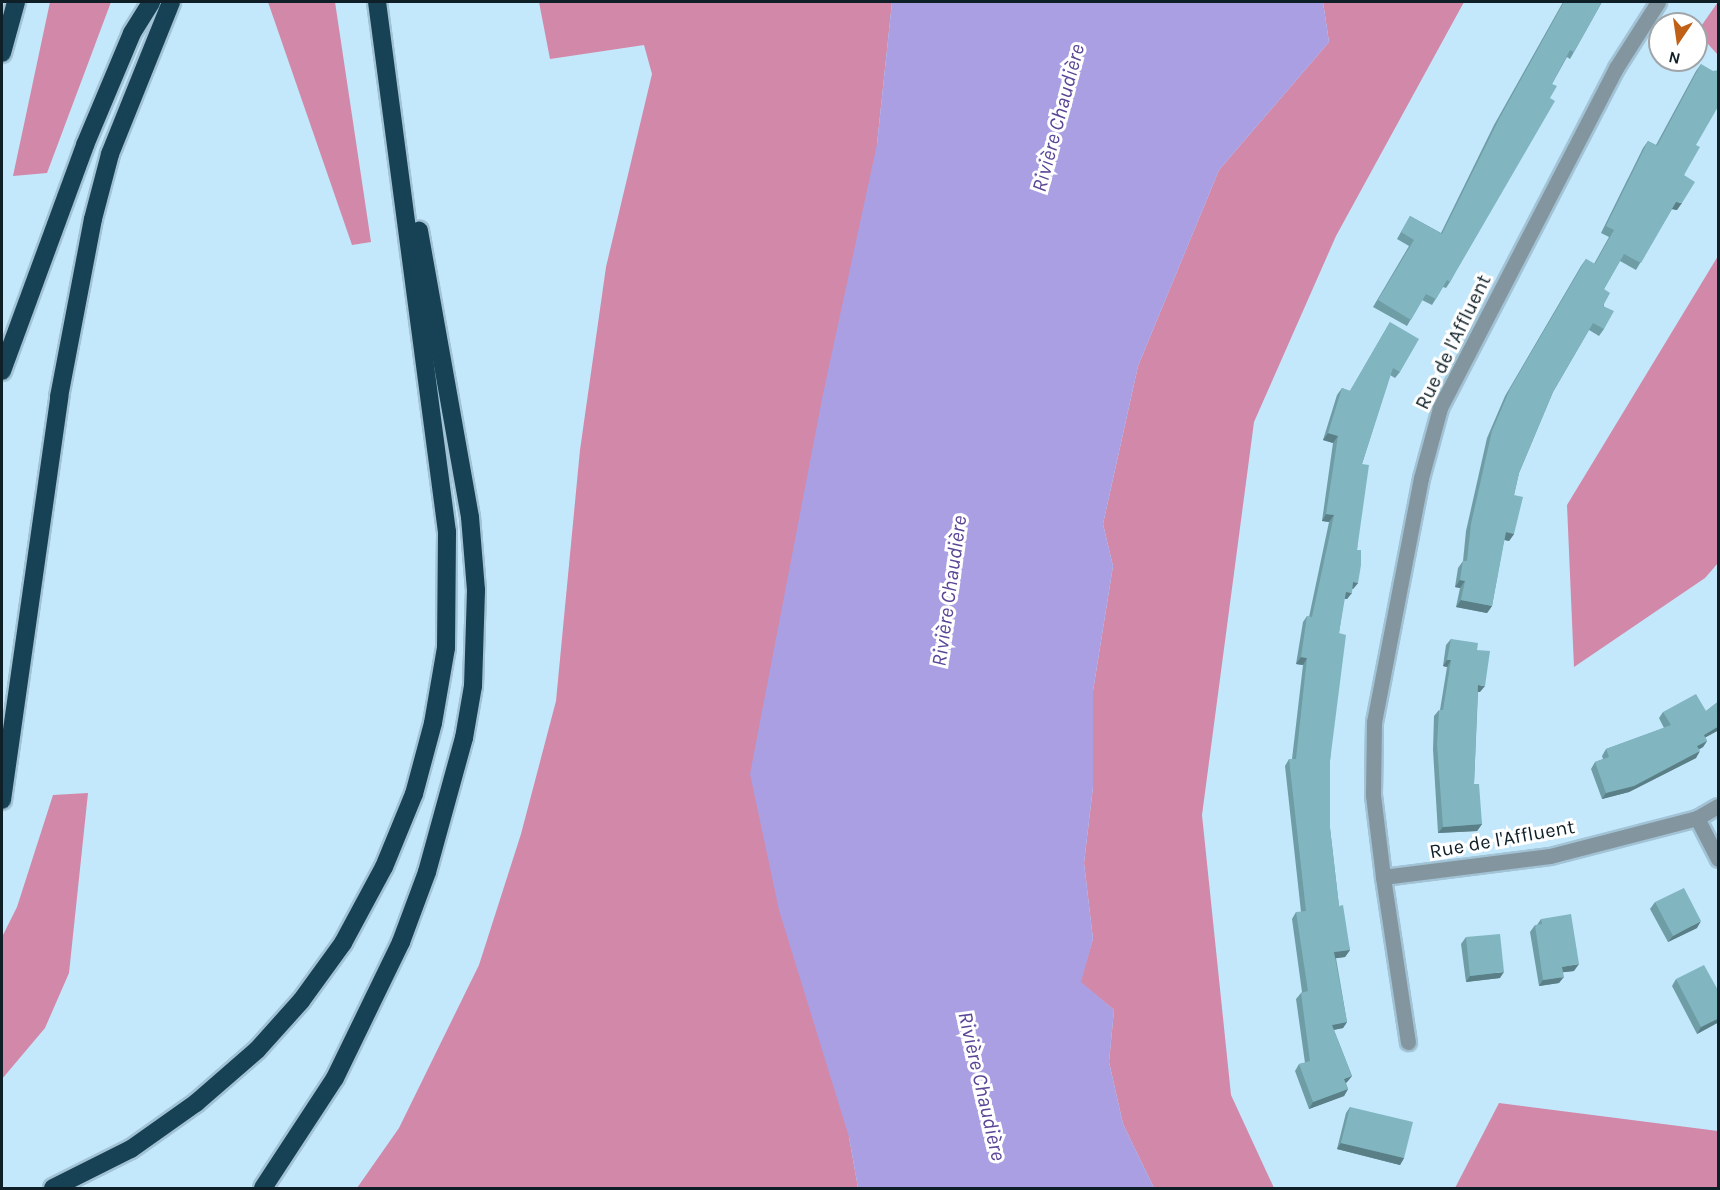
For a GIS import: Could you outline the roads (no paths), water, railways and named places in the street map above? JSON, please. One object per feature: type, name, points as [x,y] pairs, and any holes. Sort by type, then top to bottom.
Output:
[{"type":"highway","points":[[2,53],[16,2]]},
{"type":"highway","points":[[2,371],[85,146],[132,33],[151,2]]},
{"type":"highway","points":[[2,800],[59,397],[93,219],[110,154],[171,2]]},
{"type":"highway","points":[[53,1188],[131,1149],[196,1103],[257,1050],[301,1001],[343,943],[384,867],[414,794],[433,723],[446,648],[447,532],[377,2]]},
{"type":"highway","points":[[263,1188],[335,1078],[400,942],[433,850],[464,738],[473,686],[476,590],[470,517],[377,2]]},
{"type":"street","name":"Rue de l'Affluent","points":[[1408,1042],[1373,795],[1374,722],[1421,478],[1440,408],[1616,68],[1658,2]]},
{"type":"street","name":"Rue de l'Affluent","points":[[1383,877],[1550,856],[1697,818],[1719,806]]},
{"type":"street","points":[[1697,818],[1719,859]]},
{"type":"water","name":"Rivière Chaudière","points":[[892,2],[1323,2],[1329,42],[1219,170],[1138,366],[1103,524],[1113,566],[1093,691],[1093,787],[1084,863],[1093,939],[1081,982],[1114,1010],[1109,1062],[1123,1124],[1154,1188],[858,1188],[849,1137],[779,910],[750,774],[823,394],[877,144]]}]
